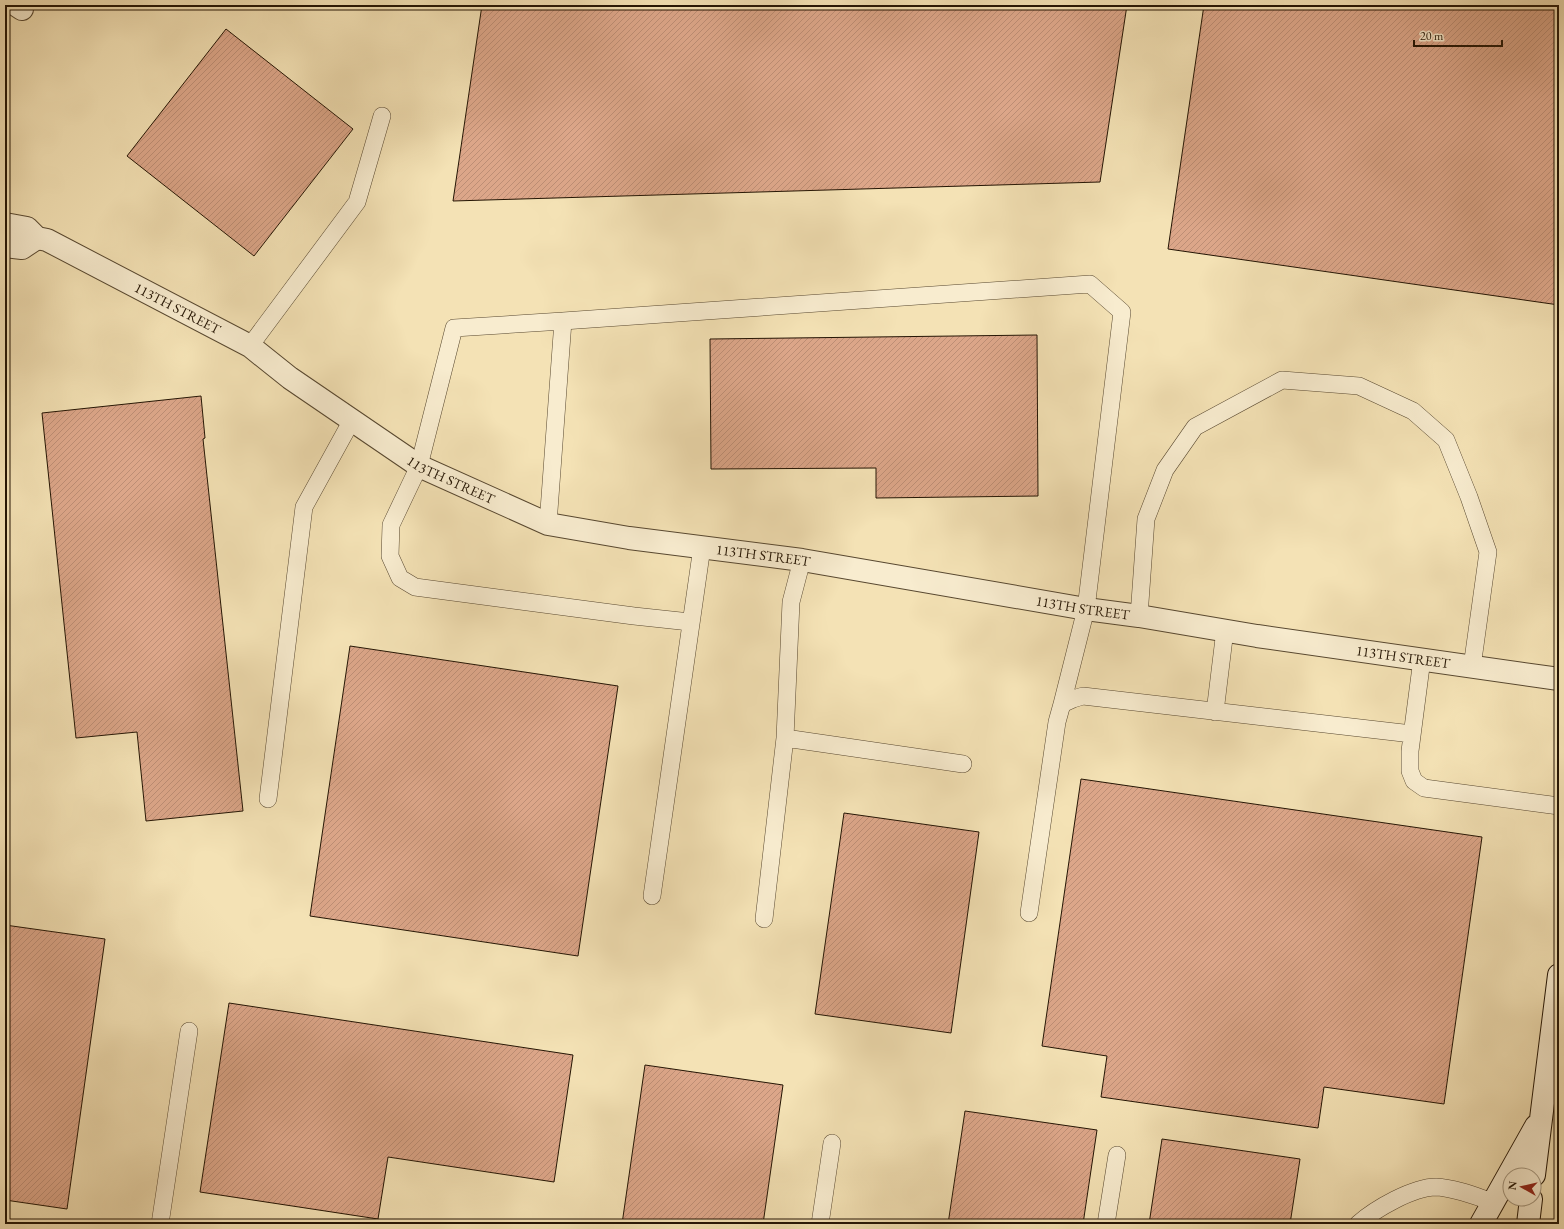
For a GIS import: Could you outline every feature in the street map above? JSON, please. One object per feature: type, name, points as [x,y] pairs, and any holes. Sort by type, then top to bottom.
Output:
[{"type":"street","name":"113TH STREET","points":[[5,224],[27,228],[37,238],[47,240],[250,346],[290,378],[419,466],[548,524],[629,538],[802,560],[1086,609],[1559,679]]},
{"type":"street","points":[[5,246],[22,248],[37,238]]},
{"type":"street","points":[[1535,1167],[1557,1012],[1559,975]]},
{"type":"street","points":[[1481,1224],[1541,1116]]},
{"type":"street","points":[[1528,1224],[1530,1207]]},
{"type":"lane","points":[[250,346],[357,202],[382,116]]},
{"type":"lane","points":[[690,622],[415,587],[400,578],[390,556],[391,525],[419,466],[454,328],[1090,284],[1122,312],[1086,609],[1057,722],[1029,913]]},
{"type":"lane","points":[[548,524],[563,321]]},
{"type":"lane","points":[[1139,616],[1146,519],[1165,470],[1195,427],[1282,380],[1359,386],[1413,411],[1446,440],[1469,497],[1488,552],[1472,666]]},
{"type":"lane","points":[[268,799],[304,507],[352,420]]},
{"type":"lane","points":[[652,896],[690,622],[702,547]]},
{"type":"lane","points":[[764,919],[785,738],[791,602],[802,560]]},
{"type":"lane","points":[[1215,712],[1226,630]]},
{"type":"lane","points":[[1422,659],[1410,751],[1410,771],[1414,781],[1424,788],[1559,806]]},
{"type":"lane","points":[[1062,704],[1083,696],[1412,734]]},
{"type":"lane","points":[[785,738],[963,764]]},
{"type":"lane","points":[[160,1224],[189,1031]]},
{"type":"lane","points":[[820,1224],[832,1143]]},
{"type":"lane","points":[[1106,1224],[1117,1155]]},
{"type":"lane","points":[[1358,1224],[1369,1215],[1386,1205],[1424,1188],[1437,1187],[1466,1192],[1493,1202]]},
{"type":"building","points":[[482,5],[1127,5],[1100,182],[453,201]]},
{"type":"building","points":[[1204,5],[1559,5],[1559,305],[1168,249]]},
{"type":"building","points":[[226,29],[353,129],[254,256],[127,156]]},
{"type":"building","points":[[1037,335],[1038,496],[876,498],[876,468],[711,469],[710,339]]},
{"type":"building","points":[[201,396],[205,438],[203,439],[243,811],[146,821],[137,732],[76,738],[42,413]]},
{"type":"building","points":[[350,646],[618,686],[578,956],[310,916]]},
{"type":"building","points":[[1081,779],[1482,837],[1444,1104],[1324,1087],[1318,1128],[1101,1097],[1107,1056],[1042,1046]]},
{"type":"building","points":[[844,813],[979,832],[951,1033],[815,1014]]},
{"type":"building","points":[[5,925],[105,939],[67,1209],[5,1200]]},
{"type":"building","points":[[229,1003],[573,1055],[554,1182],[388,1157],[378,1219],[200,1192]]},
{"type":"building","points":[[645,1065],[783,1085],[763,1224],[622,1224]]},
{"type":"building","points":[[965,1111],[1097,1130],[1083,1224],[948,1224]]},
{"type":"building","points":[[1162,1139],[1300,1159],[1290,1224],[1149,1224]]}]
